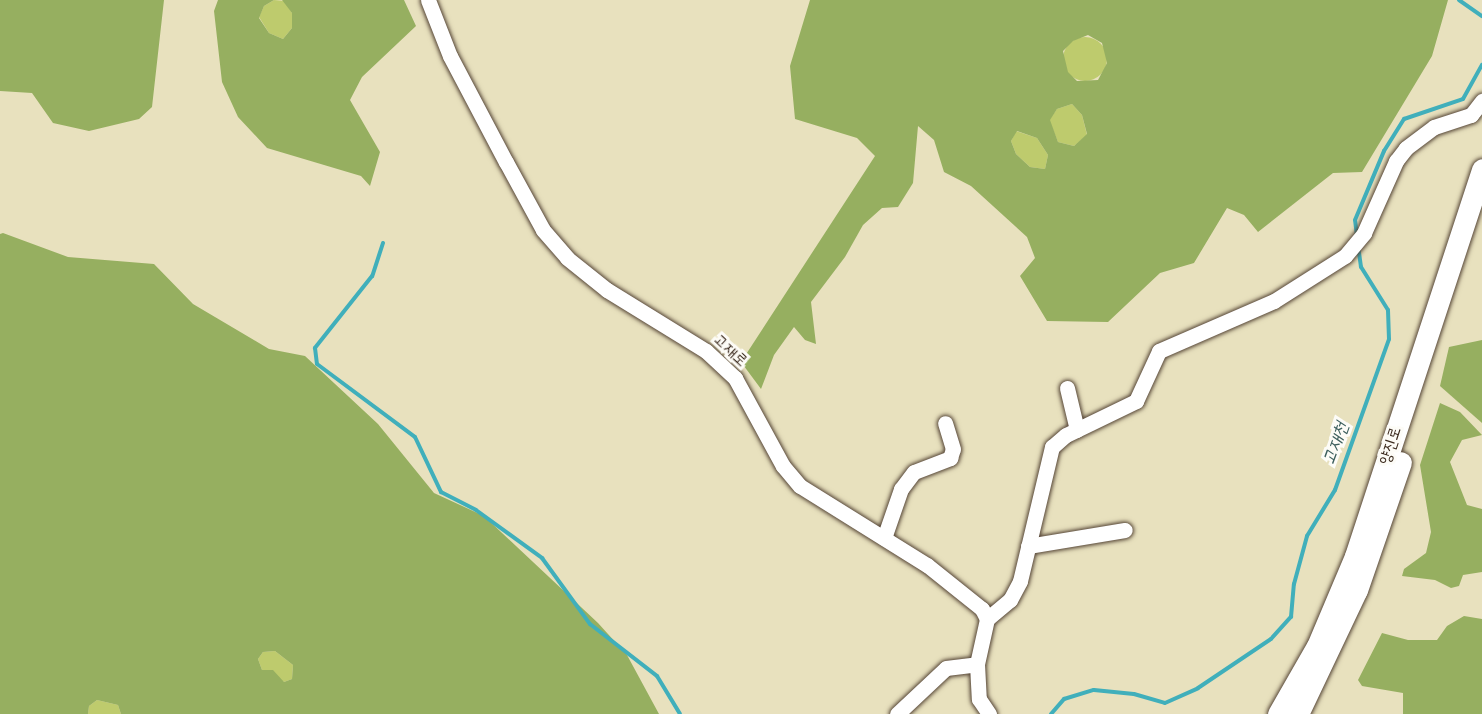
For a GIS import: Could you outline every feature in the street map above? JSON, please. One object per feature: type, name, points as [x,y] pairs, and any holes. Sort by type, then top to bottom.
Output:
[{"type":"main road","name":"양진로","points":[[1278,714],[1317,646],[1356,556],[1482,169]]},
{"type":"main road","name":"양진로","points":[[1298,714],[1357,590],[1482,210]]},
{"type":"street","name":"고재로","points":[[428,0],[450,56],[549,237],[567,258],[607,290],[706,351],[735,378],[783,466],[800,486],[960,588],[982,609],[987,619]]},
{"type":"street","points":[[989,714],[979,699],[977,664],[987,619],[1015,594],[1049,454],[1056,443],[1136,401],[1159,351],[1274,301],[1355,244],[1396,162],[1406,148],[1434,127],[1471,115],[1482,102]]},
{"type":"street","points":[[1067,388],[1077,430]]},
{"type":"street","points":[[884,538],[902,489],[914,472],[950,458],[953,449],[945,423]]},
{"type":"street","points":[[1028,546],[1125,530]]},
{"type":"street","points":[[897,714],[946,668],[977,664]]},
{"type":"green space","points":[[0,0],[164,0],[152,107],[139,119],[89,131],[53,123],[32,93],[0,91]]},
{"type":"green space","points":[[218,0],[274,0],[264,6],[259,18],[269,33],[283,39],[292,28],[292,13],[282,0],[404,0],[416,26],[362,77],[350,100],[380,152],[370,186],[361,176],[267,148],[238,117],[222,82],[214,11]]},
{"type":"green space","points":[[274,0],[285,1],[292,13],[292,28],[283,39],[269,33],[259,17],[264,6]]},
{"type":"green space","points":[[810,0],[1448,0],[1432,56],[1362,172],[1333,173],[1258,232],[1244,215],[1227,208],[1194,263],[1160,273],[1108,322],[1047,321],[1020,276],[1035,258],[1027,237],[971,186],[944,172],[934,140],[918,126],[913,183],[898,207],[882,208],[863,225],[845,257],[811,302],[816,344],[805,340],[794,327],[774,355],[761,389],[741,362],[875,156],[857,138],[795,119],[790,66]],"holes":[[[1088,35],[1102,43],[1107,63],[1098,80],[1077,81],[1068,72],[1063,51],[1073,41]],[[1072,104],[1082,115],[1087,134],[1074,146],[1058,142],[1050,120],[1057,109]],[[1017,131],[1037,138],[1048,155],[1045,169],[1030,167],[1016,154],[1011,141]]]},
{"type":"green space","points":[[1085,37],[1100,44],[1107,59],[1100,74],[1085,81],[1070,74],[1063,59],[1070,44]]},
{"type":"green space","points":[[1072,104],[1082,115],[1087,135],[1074,146],[1058,142],[1049,120],[1057,109]]},
{"type":"green space","points":[[1016,131],[1037,138],[1048,155],[1045,169],[1030,167],[1016,154],[1011,141]]},
{"type":"green space","points":[[3,233],[68,257],[154,264],[193,304],[269,349],[305,356],[378,424],[434,493],[484,516],[598,623],[627,655],[659,714],[121,714],[118,705],[97,700],[89,706],[88,714],[0,714],[0,234]],"holes":[[[275,651],[293,665],[292,679],[284,682],[273,670],[262,670],[258,659],[263,652]]]},
{"type":"green space","points":[[1482,340],[1482,423],[1440,386],[1449,347]]},
{"type":"green space","points":[[1440,403],[1460,412],[1482,435],[1462,440],[1450,462],[1467,505],[1482,509],[1482,572],[1463,575],[1459,586],[1451,588],[1435,580],[1402,576],[1404,569],[1426,553],[1431,532],[1420,465]]},
{"type":"green space","points":[[1464,616],[1482,619],[1482,714],[1403,714],[1403,693],[1362,686],[1358,680],[1382,633],[1408,640],[1437,640],[1447,626]]},
{"type":"green space","points":[[275,651],[293,665],[292,679],[284,682],[262,670],[258,659],[263,652]]},
{"type":"green space","points":[[97,700],[118,705],[121,714],[88,714],[89,706]]},
{"type":"waterway","name":"고재천","points":[[1459,0],[1482,16]]},
{"type":"waterway","name":"고재천","points":[[1357,236],[1355,220],[1384,151],[1404,119],[1463,99],[1482,65]]},
{"type":"waterway","points":[[383,243],[372,276],[315,348],[317,364],[415,437],[441,492],[476,510],[542,558],[590,624],[657,676],[680,714]]},
{"type":"waterway","name":"고재천","points":[[1051,714],[1064,699],[1094,690],[1134,694],[1165,703],[1198,688],[1271,639],[1291,617],[1294,584],[1307,536],[1335,490],[1389,339],[1388,310],[1361,267],[1358,246]]}]
